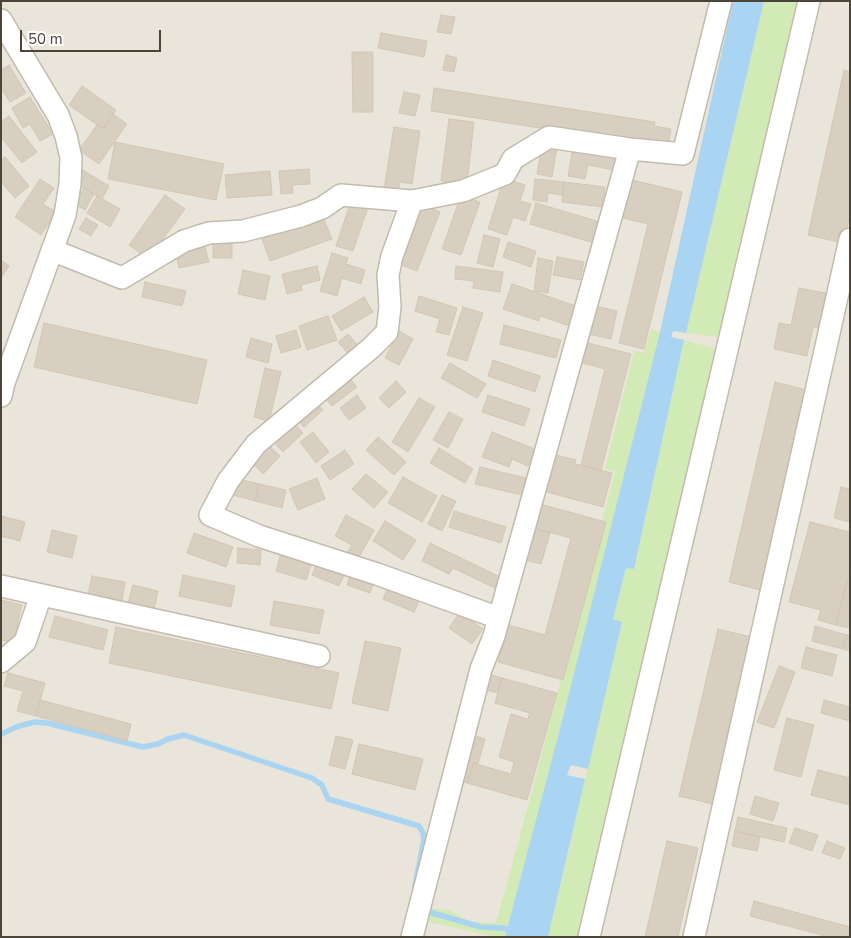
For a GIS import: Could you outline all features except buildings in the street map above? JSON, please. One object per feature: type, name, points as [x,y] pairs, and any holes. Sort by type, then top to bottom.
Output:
[{"type":"street","points":[[52,250],[122,278],[184,241],[209,232],[243,231],[302,216],[322,208],[341,195],[412,201],[463,191],[505,174],[513,159],[549,137],[630,149],[683,154],[720,1]]},
{"type":"street","points":[[589,937],[809,1]]},
{"type":"street","points":[[1,20],[58,115],[72,158],[65,215],[1,396]]},
{"type":"street","points":[[412,937],[481,669],[499,618],[630,149]]},
{"type":"street","points":[[412,201],[392,256],[388,275],[390,307],[387,332],[371,348],[256,444],[228,481],[210,515],[259,536],[377,574],[499,618]]},
{"type":"street","points":[[694,937],[850,239]]},
{"type":"street","points":[[1,586],[320,656]]},
{"type":"street","points":[[1,662],[25,642],[41,595]]},
{"type":"shaded area","points":[[1,1],[850,1],[850,937],[1,937]]},
{"type":"green space","points":[[764,1],[797,1],[718,337],[686,333]]},
{"type":"green space","points":[[651,329],[660,332],[561,725],[505,937],[497,937],[425,921],[428,908],[450,910],[465,920],[496,923],[615,472],[605,469],[634,351],[644,353]]},
{"type":"green space","points":[[684,340],[717,349],[577,937],[548,937],[622,622],[613,619],[626,568],[634,569]]},
{"type":"water","points":[[733,1],[764,1],[686,333],[673,331],[671,337],[684,340],[634,569],[626,568],[613,619],[622,622],[588,769],[571,765],[567,775],[585,779],[548,937],[505,937],[561,725],[660,332]]},
{"type":"waterway","points":[[1,734],[19,726],[35,722],[47,723],[143,747],[184,735],[312,778],[322,785],[328,799],[419,826],[424,839],[415,886]]},
{"type":"waterway","points":[[429,912],[481,927],[515,931]]}]
